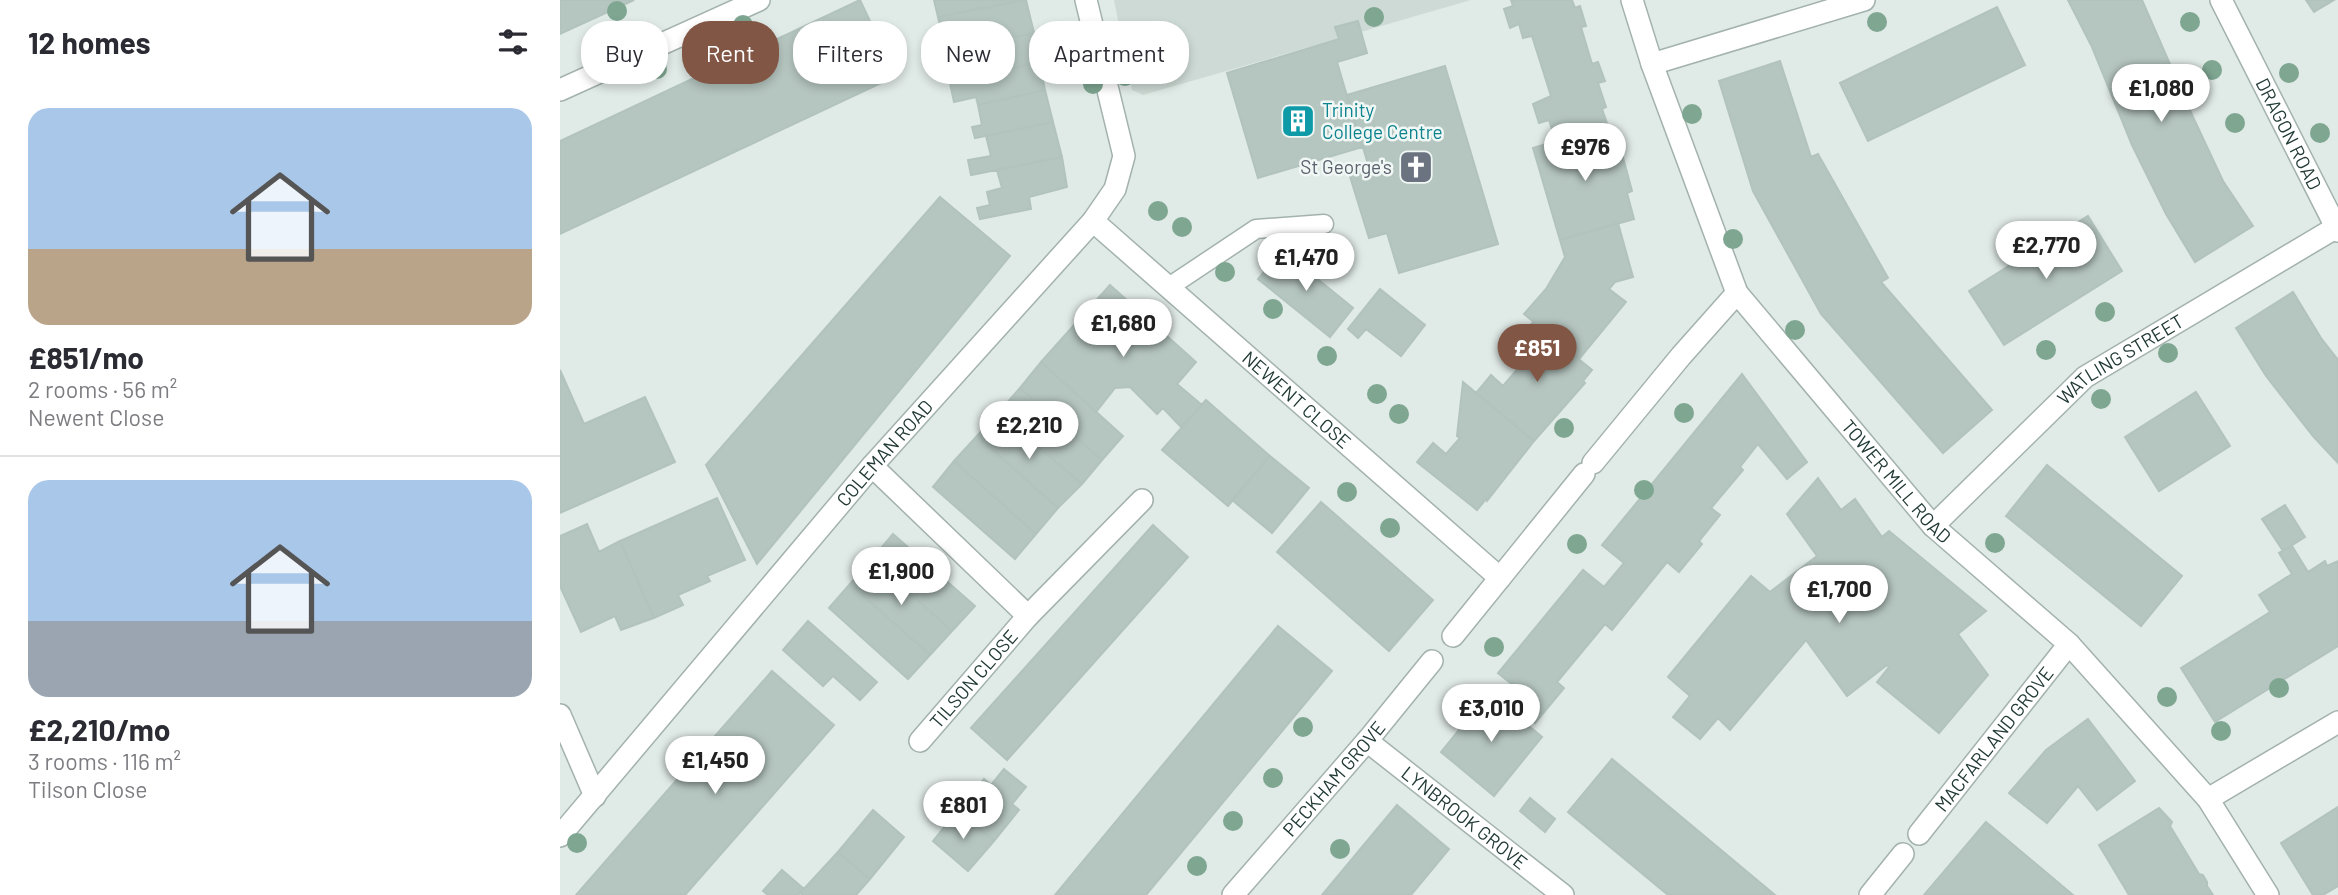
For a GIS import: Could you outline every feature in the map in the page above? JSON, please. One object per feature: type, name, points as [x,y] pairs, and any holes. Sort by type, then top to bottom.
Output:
[{"type":"street","points":[[560,90],[760,0]]},
{"type":"street","name":"COLEMAN ROAD","points":[[560,836],[872,466],[1093,221],[1115,189],[1124,156],[1086,0]]},
{"type":"street","name":"TOWER MILL ROAD","points":[[1632,0],[1652,64],[1737,293],[1933,526],[2069,644],[2208,799],[2268,895]]},
{"type":"street","points":[[1652,64],[1864,0]]},
{"type":"street","name":"DRAGON ROAD","points":[[2221,0],[2337,229]]},
{"type":"street","name":"NEWENT CLOSE","points":[[1093,221],[1500,578]]},
{"type":"street","name":"WATLING STREET","points":[[1933,526],[2085,377],[2337,229]]},
{"type":"street","points":[[1452,636],[1681,356],[1737,293]]},
{"type":"street","name":"TILSON CLOSE","points":[[872,466],[1028,616]]},
{"type":"street","name":"TILSON CLOSE","points":[[920,741],[1028,616],[1142,500]]},
{"type":"street","name":"MACFARLAND GROVE","points":[[1919,834],[2069,644]]},
{"type":"street","name":"PECKHAM GROVE","points":[[1233,895],[1367,741],[1432,661]]},
{"type":"street","points":[[560,716],[595,796]]},
{"type":"street","points":[[2208,799],[2338,722]]},
{"type":"street","name":"LYNBROOK GROVE","points":[[1367,741],[1563,895]]},
{"type":"street","points":[[1870,895],[1903,854]]},
{"type":"lane","points":[[1169,288],[1256,229],[1324,224]]},
{"type":"shaded area","points":[[1114,0],[1471,0],[1189,82],[1189,21],[1118,21]]},
{"type":"shaded area","points":[[1131,84],[1181,84],[1143,95],[1132,90]]},
{"type":"building","points":[[560,0],[634,0],[588,21],[581,21],[581,24],[560,34]]},
{"type":"building","points":[[860,0],[870,21],[815,21]]},
{"type":"building","points":[[934,0],[1023,0],[938,17]]},
{"type":"building","points":[[1026,0],[1031,21],[1029,34],[1015,37],[1015,21],[939,21],[938,17]]},
{"type":"building","points":[[1511,0],[1572,0],[1575,8],[1580,6],[1586,26],[1581,27],[1592,64],[1598,62],[1605,81],[1598,83],[1606,107],[1602,109],[1608,126],[1556,141],[1549,120],[1539,123],[1533,104],[1551,96],[1532,36],[1523,38],[1519,24],[1510,28],[1504,9],[1513,6]]},
{"type":"building","points":[[2068,0],[2142,0],[2223,181],[2253,226],[2195,262],[2166,214],[2132,145],[2092,47]]},
{"type":"building","points":[[2306,0],[2334,0],[2314,12]]},
{"type":"building","points":[[1997,7],[2025,65],[1868,141],[1840,83]]},
{"type":"building","name":"Trinity College Centre","points":[[1358,21],[1367,53],[1337,62],[1362,147],[1258,178],[1227,73],[1339,39],[1335,27]]},
{"type":"building","points":[[793,31],[793,84],[879,84],[560,234],[560,141],[682,84],[779,84],[779,38]]},
{"type":"building","points":[[1029,34],[1029,64],[1015,67],[1015,37]]},
{"type":"building","points":[[1780,61],[1811,157],[1818,154],[1888,278],[1881,282],[1992,410],[1943,453],[1821,314],[1753,191],[1719,81]]},
{"type":"building","points":[[1029,64],[1029,84],[1044,84],[1045,90],[978,105],[976,97],[954,102],[950,84],[1015,84],[1015,68]]},
{"type":"building","name":"St George's","points":[[1445,66],[1498,244],[1399,273],[1387,233],[1369,238],[1348,170],[1368,164],[1347,95]]},
{"type":"building","points":[[1045,90],[1053,122],[975,138],[972,127],[982,125],[978,105]]},
{"type":"building","points":[[1053,122],[1062,157],[971,175],[968,160],[991,156],[986,136]]},
{"type":"building","points":[[1608,126],[1616,155],[1622,154],[1632,191],[1627,193],[1634,219],[1560,240],[1533,148]]},
{"type":"building","points":[[1062,157],[1067,187],[1029,197],[1031,209],[980,219],[977,208],[990,205],[987,192],[1002,188],[997,170]]},
{"type":"building","points":[[940,197],[1010,256],[757,564],[706,465]]},
{"type":"building","points":[[2088,216],[2122,271],[2004,345],[1969,291]]},
{"type":"building","points":[[1618,223],[1633,277],[1615,282],[1609,289],[1626,302],[1579,359],[1524,314],[1546,289],[1565,257],[1560,240]]},
{"type":"building","points":[[1282,250],[1353,308],[1330,337],[1258,279]]},
{"type":"building","points":[[1110,285],[1196,362],[1177,384],[1202,405],[1181,427],[1163,408],[1157,414],[1130,387],[1115,388],[1096,412],[1041,362]]},
{"type":"building","points":[[1380,289],[1425,325],[1401,356],[1366,329],[1358,338],[1348,329]]},
{"type":"building","points":[[2293,292],[2338,360],[2338,463],[2266,376],[2236,328]]},
{"type":"building","points":[[1533,322],[1592,370],[1583,381],[1585,383],[1534,441],[1476,393],[1491,375],[1503,386],[1532,352],[1518,340]]},
{"type":"building","points":[[1041,362],[1123,436],[1102,460],[1020,388]]},
{"type":"building","points":[[560,370],[584,424],[645,397],[675,462],[560,513]]},
{"type":"building","points":[[1742,374],[1807,462],[1787,479],[1758,444],[1740,467],[1743,470],[1711,508],[1720,515],[1699,541],[1702,544],[1679,572],[1667,562],[1612,630],[1605,624],[1557,682],[1564,688],[1535,723],[1509,702],[1519,690],[1498,673],[1583,570],[1604,587],[1624,563],[1602,545]]},
{"type":"building","points":[[1463,382],[1534,441],[1477,510],[1417,462],[1433,443],[1446,454],[1460,438],[1457,436]]},
{"type":"building","points":[[1020,388],[1102,460],[1082,484],[998,413]]},
{"type":"building","points":[[2196,392],[2230,446],[2159,491],[2125,437]]},
{"type":"building","points":[[1206,400],[1270,456],[1228,506],[1162,450]]},
{"type":"building","points":[[998,413],[1082,484],[1058,508],[977,436]]},
{"type":"building","points":[[977,436],[1058,508],[1036,534],[954,461]]},
{"type":"building","points":[[1270,456],[1309,488],[1272,533],[1232,500]]},
{"type":"building","points":[[954,461],[1036,534],[1015,559],[933,487]]},
{"type":"building","points":[[2047,465],[2182,576],[2141,626],[2006,516]]},
{"type":"building","points":[[1818,478],[1841,510],[1855,499],[1882,537],[1889,531],[1986,611],[1958,634],[1988,675],[1939,733],[1877,682],[1889,667],[1887,665],[1847,696],[1806,640],[1730,730],[1718,718],[1700,739],[1673,717],[1690,696],[1668,677],[1751,576],[1770,592],[1817,556],[1787,514]]},
{"type":"building","points":[[717,498],[745,560],[707,576],[710,581],[678,595],[683,605],[654,618],[620,541]]},
{"type":"building","points":[[1321,502],[1433,600],[1389,651],[1277,552]]},
{"type":"building","points":[[2285,505],[2305,537],[2283,551],[2262,519]]},
{"type":"building","points":[[587,524],[599,552],[620,541],[654,618],[621,630],[615,616],[581,632],[560,586],[560,536]]},
{"type":"building","points":[[1153,525],[1188,557],[1007,760],[971,728]]},
{"type":"building","points":[[893,534],[975,606],[952,631],[872,559]]},
{"type":"building","points":[[2292,546],[2308,572],[2325,561],[2327,566],[2338,561],[2338,646],[2215,722],[2181,668],[2270,612],[2259,595],[2292,574],[2279,553]]},
{"type":"building","points":[[872,559],[952,631],[930,655],[850,584]]},
{"type":"building","points":[[850,584],[930,655],[908,679],[829,608]]},
{"type":"building","points":[[808,621],[877,682],[860,700],[833,676],[823,686],[783,650]]},
{"type":"building","points":[[1278,626],[1332,671],[1146,895],[1055,895]]},
{"type":"building","points":[[772,671],[834,725],[685,895],[576,895]]},
{"type":"building","points":[[1489,693],[1542,737],[1494,796],[1441,752]]},
{"type":"building","points":[[2088,719],[2135,781],[2097,810],[2078,786],[2047,823],[2009,793],[2046,750]]},
{"type":"building","points":[[1612,759],[1775,895],[1668,895],[1568,812]]},
{"type":"building","points":[[1004,769],[1026,787],[1012,804],[1019,810],[994,841],[958,810],[984,779],[991,785]]},
{"type":"building","points":[[1530,798],[1555,819],[1545,832],[1520,811]]},
{"type":"building","points":[[1397,805],[1449,849],[1411,895],[1322,895]]},
{"type":"building","points":[[2338,807],[2338,886],[2323,895],[2313,895],[2281,843]]},
{"type":"building","points":[[2159,808],[2172,822],[2170,826],[2213,895],[2129,895],[2099,845]]},
{"type":"building","points":[[873,810],[904,837],[870,879],[838,852]]},
{"type":"building","points":[[958,810],[994,841],[968,871],[933,841]]},
{"type":"building","points":[[1986,822],[2073,895],[1924,895]]},
{"type":"building","points":[[838,852],[870,879],[856,895],[800,893]]},
{"type":"building","points":[[782,870],[804,889],[798,895],[768,895],[763,891]]},
{"type":"place","name":"Trinity College Centre","points":[[1298,121]]},
{"type":"place","name":"St George's","points":[[1416,167]]}]
